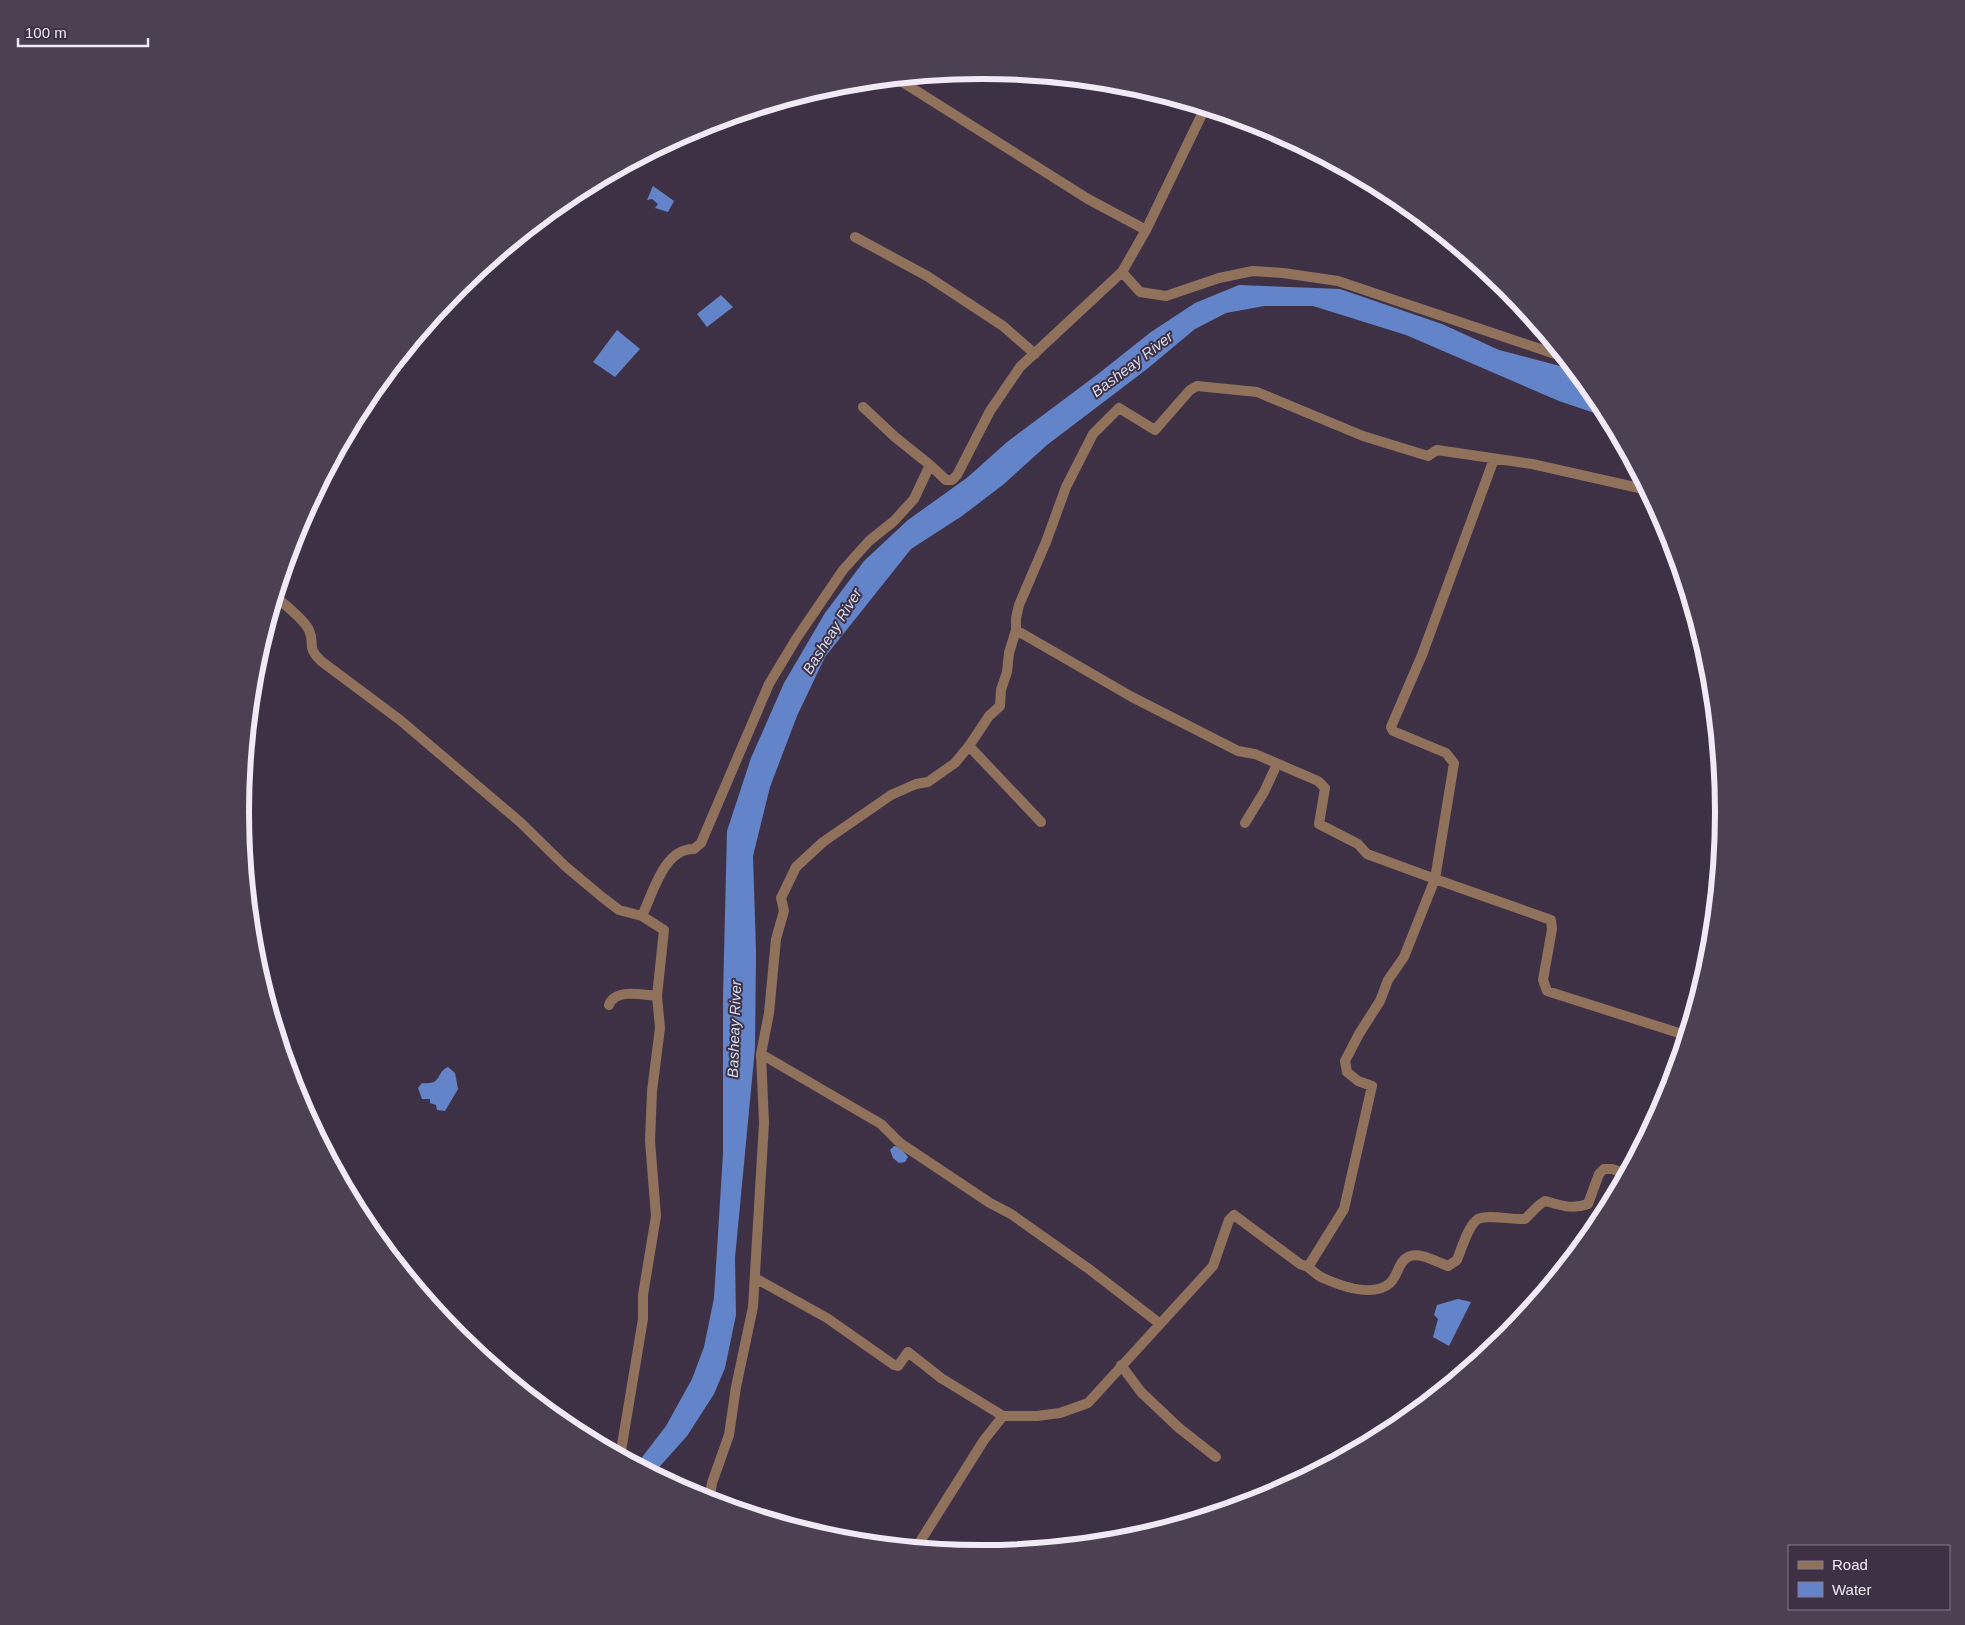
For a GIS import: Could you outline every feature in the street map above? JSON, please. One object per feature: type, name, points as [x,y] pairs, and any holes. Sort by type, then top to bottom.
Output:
[{"type":"street","points":[[904,83],[1088,199],[1146,230]]},
{"type":"street","points":[[863,407],[946,480],[952,480],[957,475],[990,410],[1020,367],[1122,272],[1146,230],[1202,113]]},
{"type":"street","points":[[855,237],[934,281],[1003,326],[1034,354]]},
{"type":"street","points":[[1122,272],[1140,292],[1166,296],[1219,278],[1253,271],[1338,281],[1554,353]]},
{"type":"street","points":[[710,1493],[712,1483],[729,1435],[736,1387],[753,1307],[764,1123],[761,1054],[768,1013],[776,939],[784,911],[781,898],[796,867],[823,842],[891,795],[916,784],[928,782],[954,763],[969,746],[989,716],[1000,706],[1009,653],[1016,630],[1019,605],[1046,542],[1066,487],[1093,434],[1118,408],[1155,430],[1190,390],[1197,386],[1257,392],[1363,436],[1428,456],[1437,450],[1573,472],[1641,488]]},
{"type":"street","points":[[1308,1267],[1344,1209],[1372,1086],[1358,1081],[1347,1072],[1345,1061],[1359,1034],[1380,1001],[1388,980],[1404,957],[1436,879],[1454,763],[1446,753],[1393,731],[1391,727],[1422,655],[1494,459]]},
{"type":"street","points":[[642,916],[665,866],[679,852],[685,849],[694,849],[701,843],[770,684],[796,639],[843,570],[869,541],[894,521],[914,499],[930,464]]},
{"type":"street","points":[[281,601],[309,630],[312,651],[322,661],[400,720],[520,822],[565,866],[602,897],[619,910],[642,916],[664,930],[657,996],[660,1028],[652,1091],[650,1141],[656,1216],[643,1295],[643,1319],[621,1451]]},
{"type":"street","points":[[1016,630],[1132,697],[1230,747],[1238,751],[1255,754],[1318,781],[1324,788],[1319,824],[1358,844],[1366,854],[1551,920],[1552,929],[1543,980],[1547,991],[1681,1034]]},
{"type":"street","points":[[969,746],[1042,822]]},
{"type":"street","points":[[1245,823],[1278,764]]},
{"type":"street","points":[[609,1005],[611,999],[619,994],[657,996]]},
{"type":"street","points":[[761,1054],[882,1124],[900,1143],[990,1203],[1011,1214],[1089,1269],[1159,1323]]},
{"type":"street","points":[[754,1278],[827,1318],[894,1365],[898,1366],[908,1352],[941,1378],[1003,1416],[1037,1416],[1060,1413],[1088,1403],[1213,1266],[1229,1220],[1234,1215],[1322,1278],[1352,1288],[1374,1290],[1390,1283],[1403,1261],[1408,1257],[1421,1256],[1448,1266],[1453,1263],[1470,1228],[1476,1220],[1484,1218],[1525,1220],[1538,1205],[1545,1201],[1571,1208],[1580,1207],[1588,1204],[1599,1174],[1604,1169],[1622,1172]]},
{"type":"street","points":[[1121,1366],[1140,1392],[1179,1428],[1216,1457]]},
{"type":"street","points":[[919,1543],[984,1440],[1003,1416]]},
{"type":"water","points":[[653,186],[674,201],[668,212],[655,208],[658,204],[652,199],[647,200]]},
{"type":"water","name":"Basheay River","points":[[1239,285],[1340,289],[1442,324],[1499,350],[1567,369],[1599,415],[1559,401],[1406,335],[1313,306],[1264,306],[1226,313],[1195,329],[1147,369],[1047,445],[1004,484],[962,516],[911,549],[825,657],[797,716],[770,787],[753,856],[756,952],[755,1048],[735,1258],[736,1315],[725,1368],[714,1394],[687,1436],[656,1470],[639,1461],[666,1426],[692,1379],[704,1347],[714,1298],[723,1154],[723,996],[727,831],[751,758],[784,683],[825,613],[864,561],[908,520],[968,477],[1007,442],[1151,332],[1195,303]]},
{"type":"water","points":[[721,295],[733,307],[707,327],[697,314]]},
{"type":"water","points":[[617,330],[640,349],[615,377],[593,362]]},
{"type":"water","points":[[448,1067],[455,1073],[458,1089],[445,1111],[437,1110],[436,1105],[430,1103],[430,1099],[422,1099],[418,1088],[422,1083],[436,1080],[441,1072]]},
{"type":"water","points":[[894,1146],[900,1147],[908,1157],[905,1162],[899,1163],[893,1158],[890,1150]]},
{"type":"water","points":[[1548,1273],[1554,1273],[1543,1285]]},
{"type":"water","points":[[1458,1299],[1471,1302],[1449,1346],[1433,1337],[1438,1319],[1434,1315],[1437,1305]]}]
